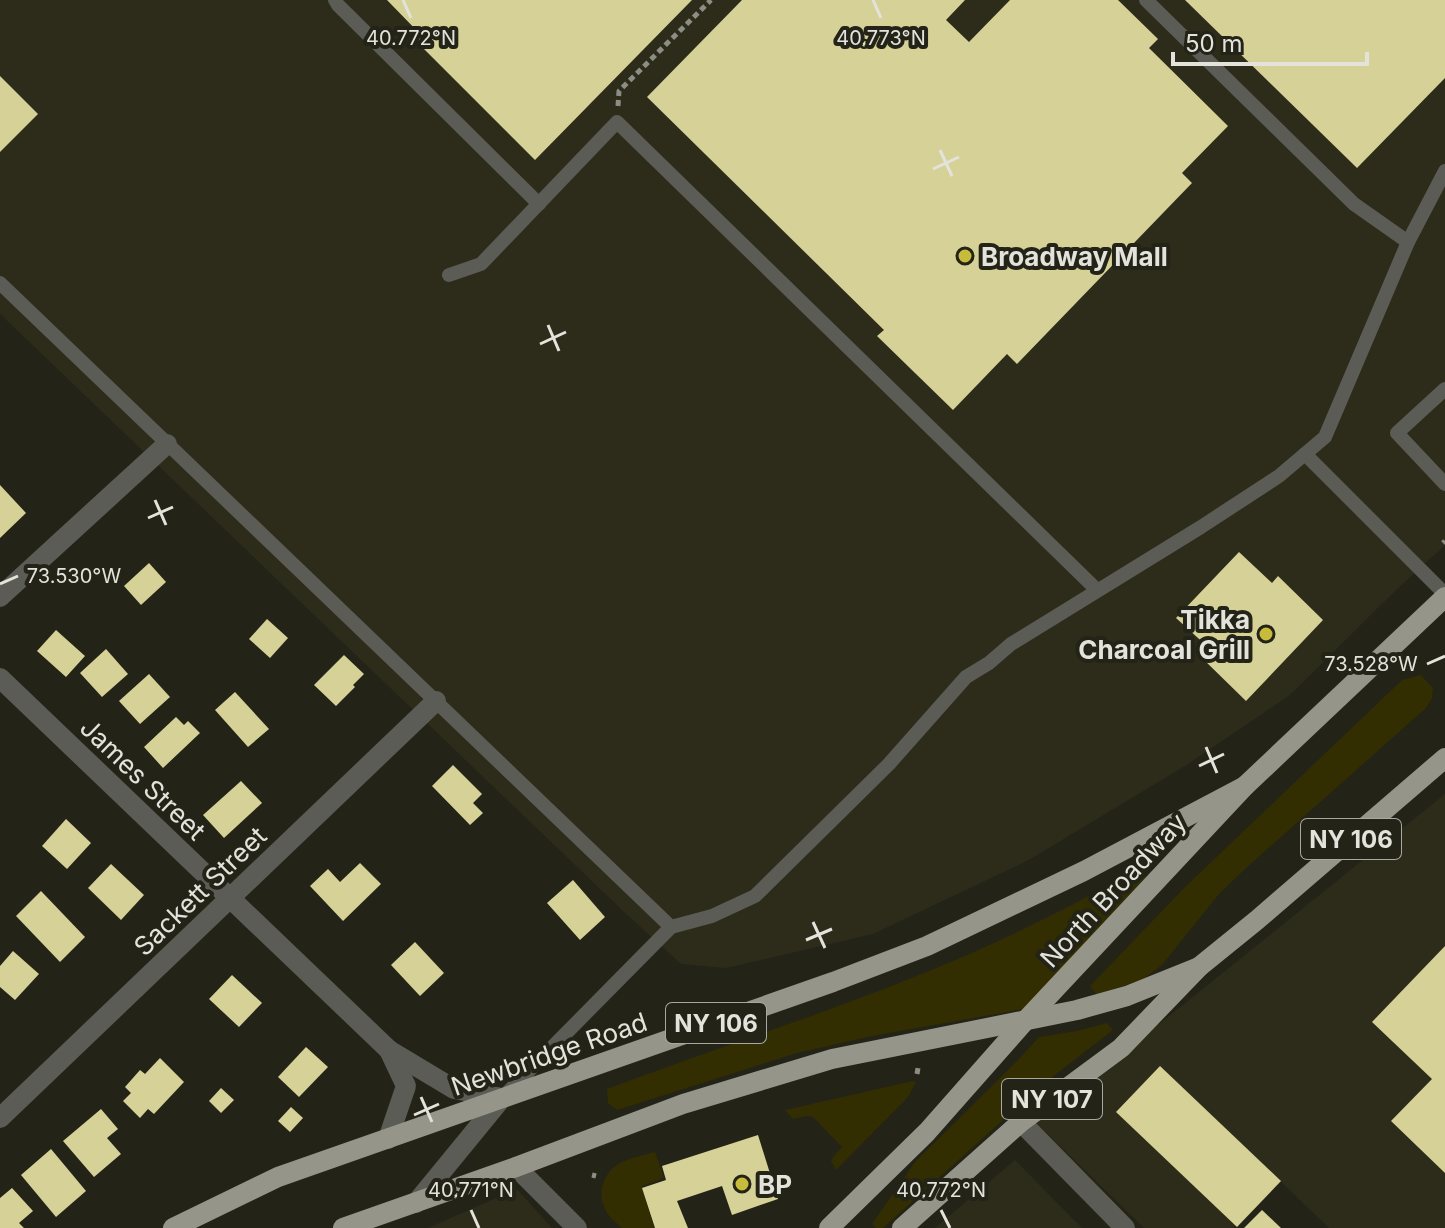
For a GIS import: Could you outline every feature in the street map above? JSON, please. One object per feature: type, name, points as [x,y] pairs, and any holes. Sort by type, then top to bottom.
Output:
[{"type":"main road","name":"North Broadway","points":[[829,1228],[927,1132],[1025,1021],[1245,786],[1445,596]]},
{"type":"main road","name":"NY 106","points":[[343,1228],[683,1104],[832,1059],[1077,1010],[1127,996],[1199,967],[1445,758]]},
{"type":"main road","name":"Newbridge Road","points":[[173,1228],[278,1177],[927,946],[1084,871],[1245,786]]},
{"type":"main road","name":"NY 107","points":[[902,1228],[1021,1122],[1121,1048],[1199,967]]},
{"type":"street","points":[[0,597],[167,444]]},
{"type":"street","name":"James Street","points":[[0,678],[389,1050],[454,1089],[502,1098]]},
{"type":"street","name":"Sackett Street","points":[[0,1118],[436,701]]},
{"type":"street","name":"James Street","points":[[388,1139],[406,1086],[389,1050]]},
{"type":"street","points":[[416,1203],[502,1098]]},
{"type":"street","points":[[1021,1122],[1125,1228]]},
{"type":"street","points":[[516,1167],[577,1228]]},
{"type":"lane","points":[[335,0],[539,204]]},
{"type":"lane","points":[[1146,0],[1354,204],[1408,242]]},
{"type":"lane","points":[[449,275],[481,264],[617,122],[1097,590]]},
{"type":"lane","points":[[502,1098],[671,927],[712,916],[755,896],[889,764],[966,677],[1011,644],[1279,476],[1325,437],[1408,242],[1445,171]]},
{"type":"lane","points":[[0,283],[671,927]]},
{"type":"lane","points":[[1445,389],[1397,433],[1445,484]]},
{"type":"lane","points":[[1305,454],[1445,596]]},
{"type":"path","points":[[617,122],[619,91],[711,0]]},
{"type":"shaded area","name":"Broadway Mall","points":[[0,0],[1445,0],[1445,545],[1290,695],[1185,766],[1029,860],[873,934],[726,968],[681,964],[0,314]]},
{"type":"shaded area","points":[[1421,675],[1433,688],[1426,708],[1219,894],[1161,966],[1143,979],[1097,995],[1090,986],[1184,888],[1402,680]]},
{"type":"shaded area","points":[[1445,794],[1445,1228],[1329,1228],[1281,1182],[1233,1228],[1144,1228],[1036,1123]]},
{"type":"shaded area","points":[[1139,869],[1146,877],[1024,1009],[872,1036],[797,1053],[617,1110],[608,1103],[607,1089],[916,976],[1028,927]]},
{"type":"shaded area","points":[[1107,1023],[1113,1030],[1042,1085],[883,1228],[872,1224],[915,1162],[1039,1037]]},
{"type":"shaded area","points":[[916,1082],[908,1097],[836,1170],[831,1161],[842,1147],[813,1117],[793,1119],[785,1110]]},
{"type":"shaded area","points":[[655,1152],[664,1178],[642,1186],[654,1228],[622,1228],[610,1217],[602,1202],[604,1181],[617,1165]]},
{"type":"shaded area","points":[[1015,1160],[1082,1228],[935,1228]]},
{"type":"shaded area","points":[[517,1189],[552,1228],[428,1228]]},
{"type":"building","points":[[387,0],[692,0],[535,160],[417,42],[421,35]]},
{"type":"building","name":"Broadway Mall","points":[[742,0],[965,0],[946,20],[969,42],[1010,0],[1118,0],[1158,39],[1149,48],[1228,126],[1182,173],[1192,183],[1017,364],[1007,354],[953,410],[877,336],[884,330],[647,97]]},
{"type":"building","points":[[1185,0],[1445,0],[1445,78],[1357,168]]},
{"type":"building","points":[[0,76],[38,114],[0,152]]},
{"type":"building","points":[[0,485],[26,513],[0,538]]},
{"type":"building","name":"Tikka Charcoal Grill","points":[[1239,552],[1272,583],[1278,576],[1323,620],[1246,701],[1201,657],[1209,648],[1176,618]]},
{"type":"building","points":[[149,563],[166,582],[141,605],[124,586]]},
{"type":"building","points":[[267,619],[288,638],[270,658],[249,639]]},
{"type":"building","points":[[56,630],[85,656],[66,677],[37,651]]},
{"type":"building","points":[[106,649],[128,674],[102,697],[80,673]]},
{"type":"building","points":[[344,655],[364,674],[336,706],[314,685]]},
{"type":"building","points":[[149,674],[170,697],[140,724],[119,701]]},
{"type":"building","points":[[235,692],[269,729],[248,747],[215,710]]},
{"type":"building","points":[[176,717],[184,725],[188,721],[200,733],[163,768],[144,747]]},
{"type":"building","points":[[453,765],[482,794],[473,803],[483,813],[470,825],[432,786]]},
{"type":"building","points":[[241,781],[262,803],[224,838],[203,815]]},
{"type":"building","points":[[66,819],[91,843],[67,869],[42,846]]},
{"type":"building","points":[[360,863],[381,884],[343,921],[310,886],[328,869],[340,882]]},
{"type":"building","points":[[111,864],[144,895],[121,920],[88,888]]},
{"type":"building","points":[[573,880],[605,917],[580,940],[547,903]]},
{"type":"building","points":[[41,891],[85,937],[60,962],[16,916]]},
{"type":"building","points":[[415,942],[444,973],[420,996],[391,965]]},
{"type":"building","points":[[1445,946],[1445,1173],[1391,1121],[1432,1079],[1372,1022]]},
{"type":"building","points":[[13,951],[39,974],[15,1000],[0,987],[0,966]]},
{"type":"building","points":[[232,975],[262,1003],[239,1027],[209,999]]},
{"type":"building","points":[[306,1047],[328,1067],[299,1097],[278,1077]]},
{"type":"building","points":[[160,1058],[184,1082],[154,1114],[148,1109],[140,1118],[123,1101],[131,1093],[125,1087],[140,1070],[145,1074]]},
{"type":"building","points":[[1160,1066],[1281,1181],[1237,1227],[1116,1112]]},
{"type":"building","points":[[221,1088],[234,1100],[221,1113],[209,1101]]},
{"type":"building","points":[[291,1107],[303,1118],[290,1132],[278,1121]]},
{"type":"building","points":[[101,1109],[118,1129],[107,1138],[121,1154],[94,1177],[63,1141]]},
{"type":"building","points":[[758,1135],[778,1199],[732,1215],[722,1186],[677,1201],[688,1228],[655,1228],[642,1188],[666,1180],[662,1166]]},
{"type":"building","points":[[51,1149],[86,1191],[56,1217],[21,1175]]},
{"type":"building","points":[[12,1188],[33,1211],[19,1223],[24,1228],[0,1228],[0,1198]]},
{"type":"building","points":[[1262,1210],[1281,1228],[1244,1228]]},
{"type":"place","name":"Broadway Mall","points":[[965,256]]},
{"type":"place","name":"Tikka Charcoal Grill","points":[[1266,634]]},
{"type":"place","name":"BP","points":[[742,1184]]}]
